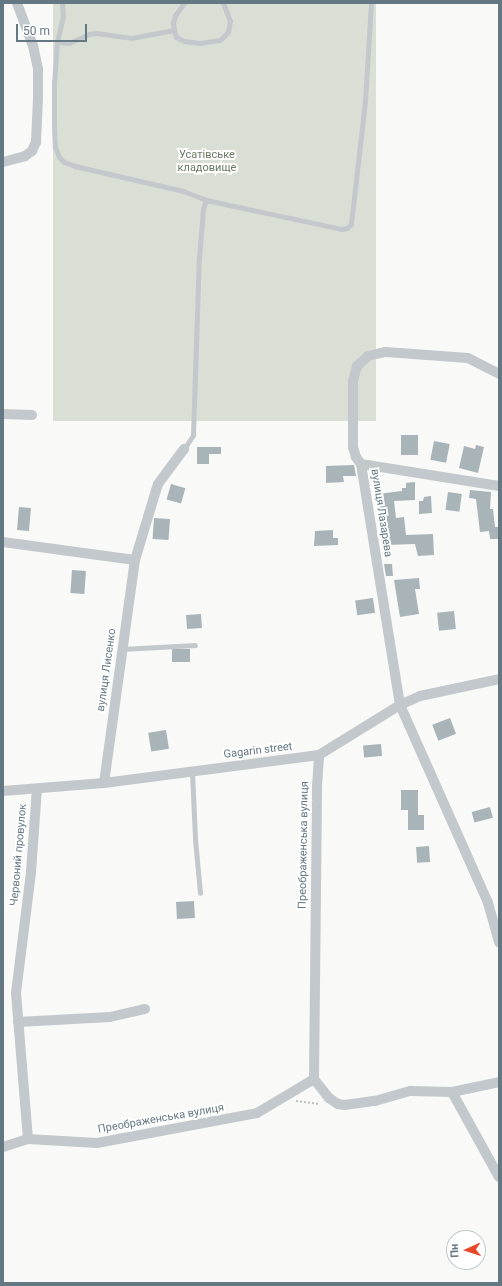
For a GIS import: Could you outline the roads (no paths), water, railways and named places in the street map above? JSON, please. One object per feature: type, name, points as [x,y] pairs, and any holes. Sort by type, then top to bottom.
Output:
[{"type":"street","points":[[3,162],[25,156],[32,151],[36,142],[38,68],[33,46],[17,3]]},
{"type":"street","points":[[361,464],[356,457],[353,447],[353,381],[357,366],[368,356],[386,352],[468,358],[499,374]]},
{"type":"street","points":[[3,414],[32,415]]},
{"type":"street","name":"вулиця Лисенко","points":[[104,784],[135,560],[158,484],[184,449]]},
{"type":"street","name":"вулиця Лазарева","points":[[400,705],[361,464],[499,486]]},
{"type":"street","points":[[3,542],[135,560]]},
{"type":"street","name":"Gagarin street","points":[[3,791],[104,784],[319,755],[400,705],[420,696],[499,679]]},
{"type":"street","points":[[400,705],[488,903],[499,942]]},
{"type":"street","name":"Преображенська вулиця","points":[[3,1147],[28,1139],[97,1143],[257,1113],[314,1079],[316,786],[319,755]]},
{"type":"street","name":"Червоний провулок","points":[[28,1139],[16,993],[32,872],[36,789]]},
{"type":"street","points":[[18,1022],[110,1017],[145,1009]]},
{"type":"street","points":[[314,1079],[329,1098],[338,1104],[345,1105],[374,1101],[411,1091],[452,1092],[499,1082]]},
{"type":"street","points":[[452,1092],[499,1177]]},
{"type":"lane","points":[[62,3],[63,16],[57,42],[54,81],[54,147],[64,162],[74,166],[183,191],[206,200],[341,230],[348,228],[351,224],[365,101],[371,3]]},
{"type":"lane","points":[[184,3],[175,18],[174,30],[176,36],[191,43],[207,43],[220,40],[228,32],[230,27],[229,14],[223,3]]},
{"type":"lane","points":[[57,42],[69,43],[96,33],[131,38],[174,30]]},
{"type":"lane","points":[[184,449],[193,435],[199,258],[203,209],[206,200]]},
{"type":"lane","points":[[122,649],[194,645]]},
{"type":"lane","points":[[192,772],[195,839],[200,893]]},
{"type":"park label","name":"Усатівське кладовище","points":[[207,162]]}]
